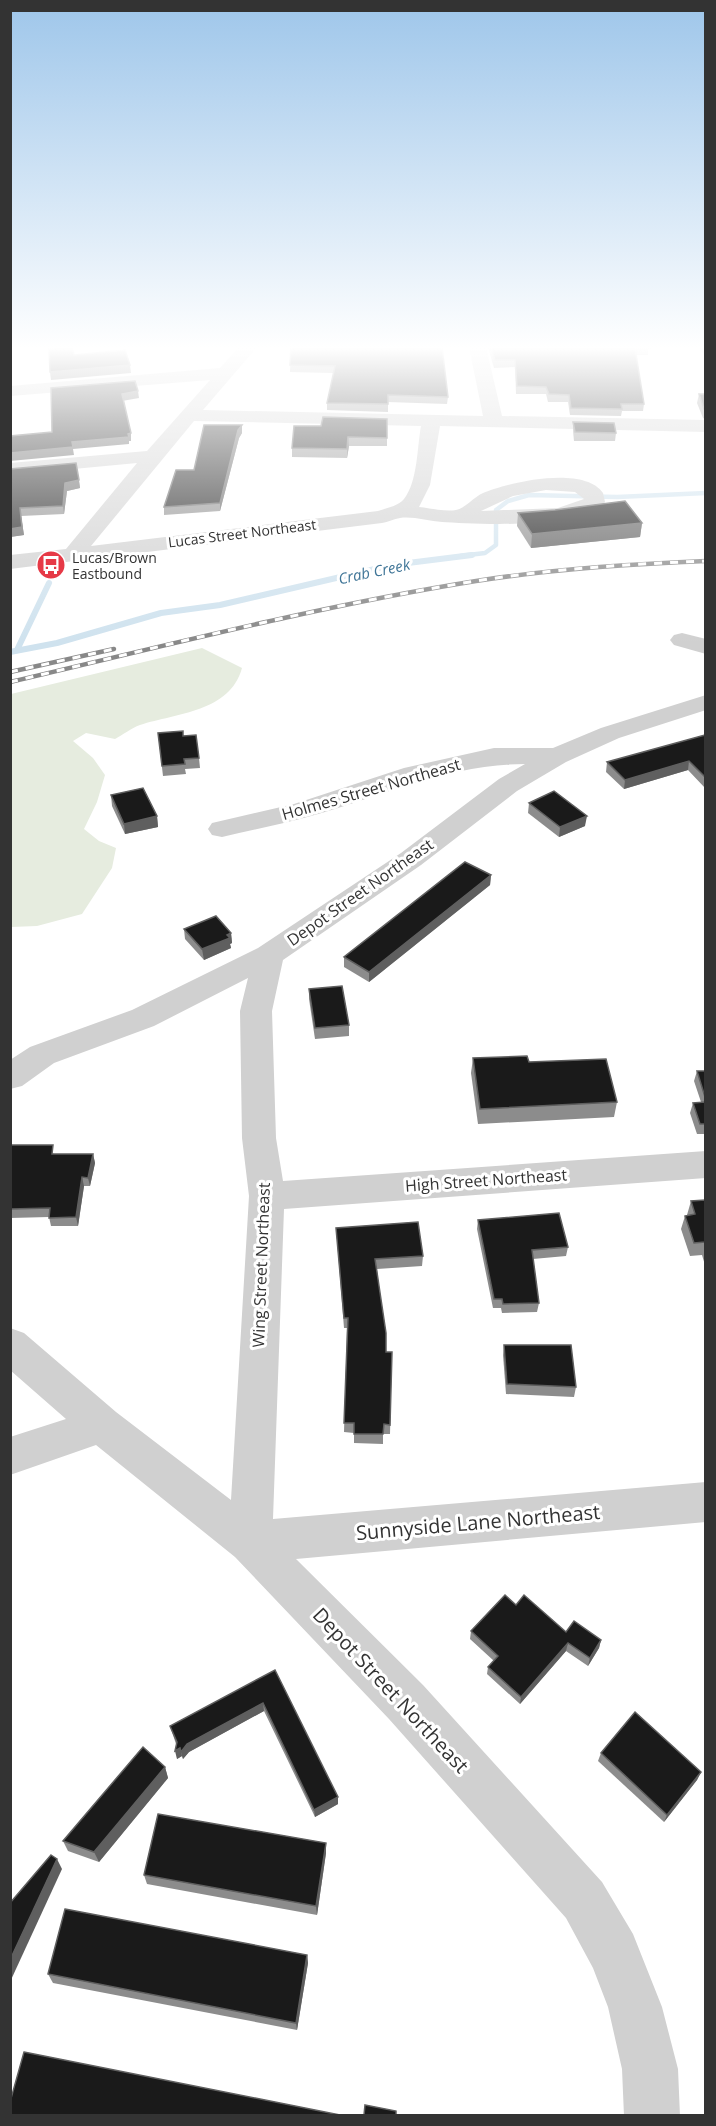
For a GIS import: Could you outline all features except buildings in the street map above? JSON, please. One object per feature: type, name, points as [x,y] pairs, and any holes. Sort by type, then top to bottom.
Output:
[{"type":"street","points":[[74,553],[162,446]]},
{"type":"street","points":[[401,511],[412,502],[420,479],[426,446]]},
{"type":"street","points":[[10,469],[153,456]]},
{"type":"street","name":"Lucas Street Northeast","points":[[10,562],[382,517],[401,511],[464,516],[509,517],[563,513],[589,506],[594,497],[585,487],[567,483],[541,484],[500,495],[469,508],[464,516]]},
{"type":"street","points":[[682,640],[705,647]]},
{"type":"street","name":"Depot Street Northeast","points":[[10,1077],[42,1055],[143,1018],[269,955],[411,859],[508,785],[557,756],[610,733],[705,702]]},
{"type":"street","name":"Holmes Street Northeast","points":[[222,829],[302,810],[413,774],[494,756],[557,756]]},
{"type":"street","name":"Wing Street Northeast","points":[[250,1542],[267,1196],[259,1138],[256,1011],[269,955]]},
{"type":"street","name":"High Street Northeast","points":[[267,1196],[705,1164]]},
{"type":"street","name":"Depot Street Northeast","points":[[10,1345],[102,1425],[250,1542],[406,1702],[584,1900],[614,1953],[635,2007],[650,2069],[652,2115]]},
{"type":"street","points":[[10,1456],[102,1425]]},
{"type":"street","name":"Sunnyside Lane Northeast","points":[[250,1542],[705,1502]]},
{"type":"shaded area","points":[[202,648],[242,668],[236,683],[226,694],[200,708],[140,725],[115,739],[86,733],[73,741],[93,758],[105,775],[97,802],[84,829],[99,841],[116,848],[112,868],[82,914],[37,926],[11,927],[11,694]]},
{"type":"waterway","name":"Crab Creek","points":[[460,556],[485,553],[496,545],[496,510],[508,501],[529,495],[617,497],[706,493]]},
{"type":"waterway","name":"Crab Creek","points":[[10,652],[57,643],[161,613],[220,605],[392,565],[472,555]]},
{"type":"waterway","points":[[17,650],[49,583]]},
{"type":"railway","points":[[10,682],[242,627],[417,591],[562,570],[706,561]]},
{"type":"railway","points":[[10,672],[114,649]]},
{"type":"place","name":"Lucas/Brown Eastbound","points":[[51,565]]}]
